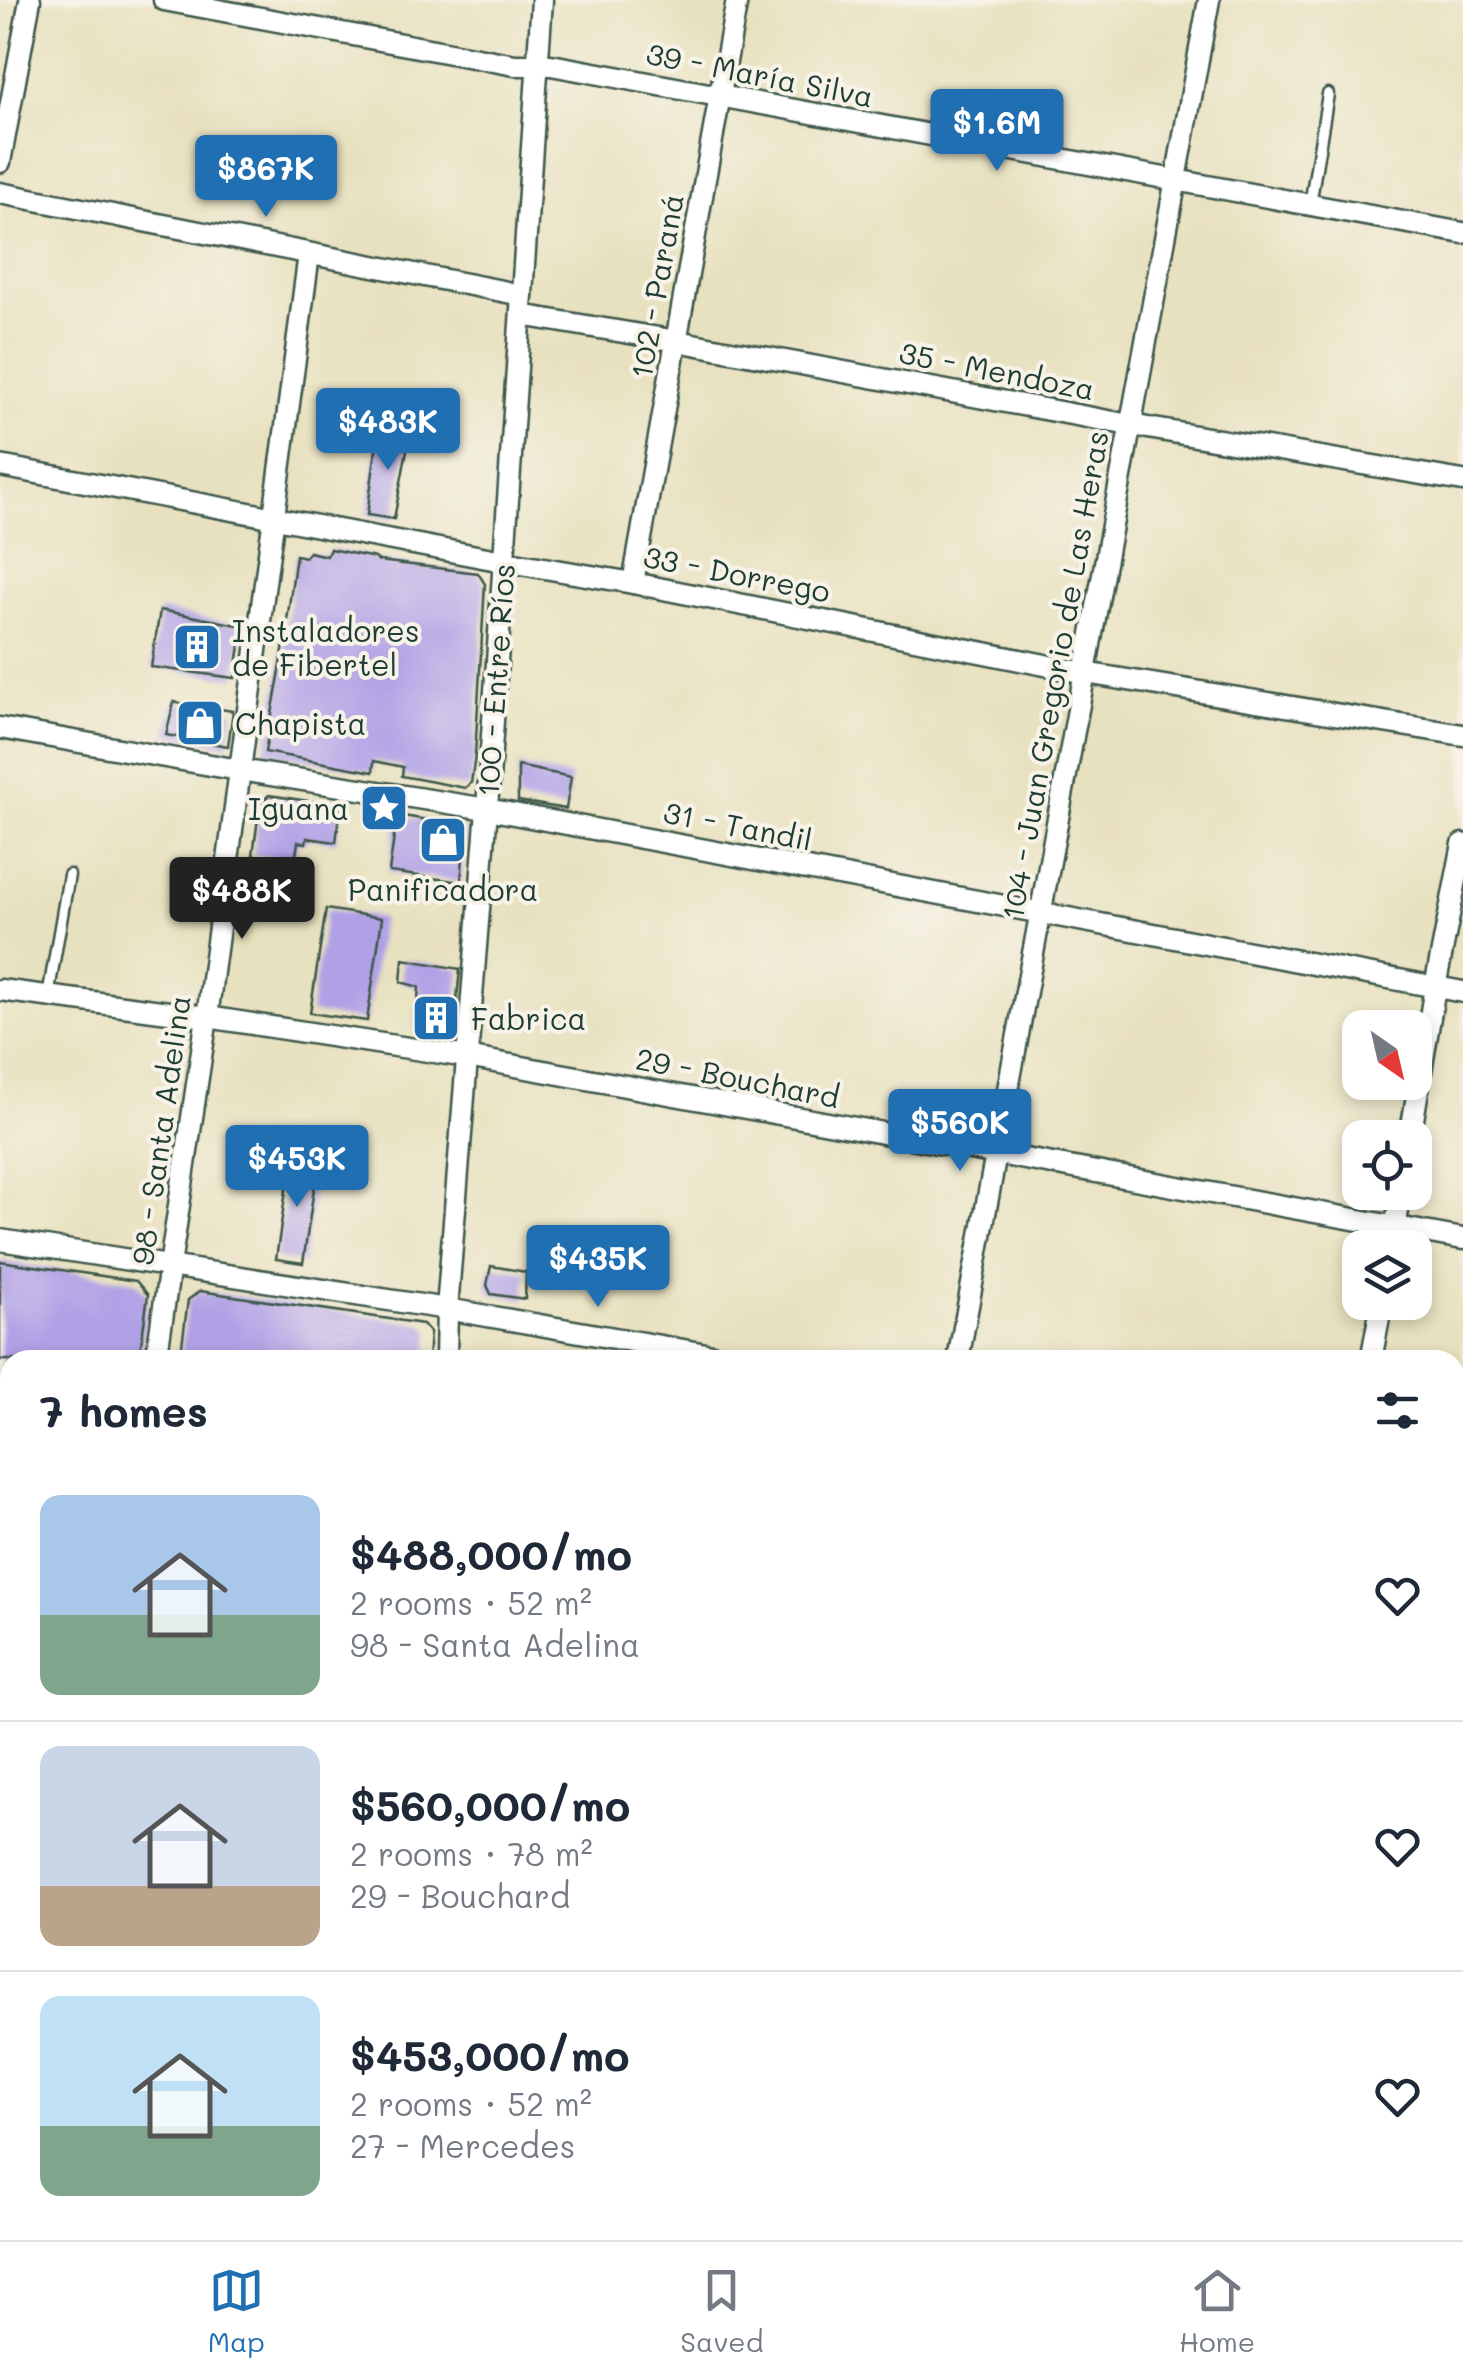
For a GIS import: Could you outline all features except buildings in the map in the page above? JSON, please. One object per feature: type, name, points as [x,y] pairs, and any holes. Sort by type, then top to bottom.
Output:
[{"type":"street","points":[[0,162],[30,0]]},
{"type":"street","name":"39 - María Silva","points":[[164,0],[515,65],[551,65],[1463,233]]},
{"type":"street","name":"100 - Entre Ríos","points":[[446,1350],[542,0]]},
{"type":"street","name":"102 - Paraná","points":[[633,583],[737,0]]},
{"type":"street","name":"104 - Juan Gregorio de Las Heras","points":[[960,1350],[1209,0]]},
{"type":"street","name":"35 - Mendoza","points":[[0,193],[309,254],[677,341],[1130,426],[1463,481]]},
{"type":"street","name":"98 - Santa Adelina","points":[[157,1350],[207,1017],[309,254]]},
{"type":"street","name":"33 - Dorrego","points":[[0,466],[633,583],[1085,673],[1463,735]]},
{"type":"street","name":"31 - Tandil","points":[[0,728],[487,808],[1463,992]]},
{"type":"street","points":[[1413,1120],[1463,844]]},
{"type":"street","name":"29 - Bouchard","points":[[0,990],[466,1057],[996,1156],[1354,1230]]},
{"type":"street","name":"29 - Bouchard","points":[[1432,1239],[1463,1240]]},
{"type":"street","points":[[0,1240],[683,1350]]},
{"type":"street","points":[[1373,1350],[1379,1320]]},
{"type":"lane","points":[[1310,206],[1328,94]]},
{"type":"lane","points":[[48,996],[69,875]]},
{"type":"place","name":"Instaladores de Fibertel","points":[[197,647]]},
{"type":"place","name":"Chapista","points":[[200,723]]},
{"type":"place","name":"Iguana","points":[[384,808]]},
{"type":"place","name":"Panificadora","points":[[443,840]]},
{"type":"place","name":"Fabrica","points":[[436,1018]]}]
